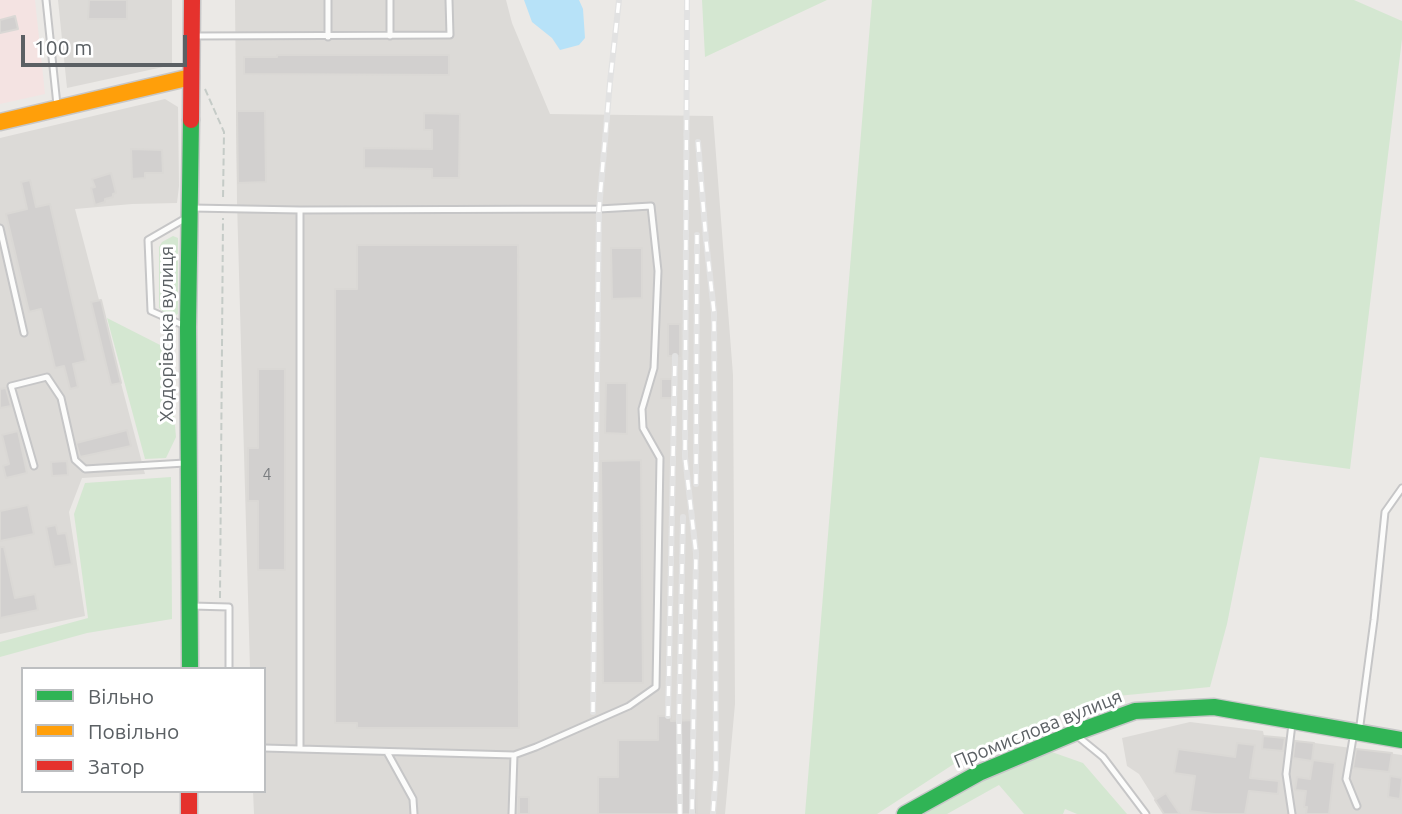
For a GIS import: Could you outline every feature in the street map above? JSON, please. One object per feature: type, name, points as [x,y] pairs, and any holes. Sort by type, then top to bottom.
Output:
[{"type":"street","name":"Ходорівська вулиця","points":[[190,667],[188,212],[197,81],[192,36],[192,0]]},
{"type":"street","points":[[0,122],[197,81]]},
{"type":"street","name":"Промислова вулиця","points":[[905,814],[979,773],[1135,711],[1214,707],[1402,740]]},
{"type":"street","points":[[189,793],[189,814]]},
{"type":"lane","points":[[47,0],[57,108]]},
{"type":"lane","points":[[328,0],[328,37]]},
{"type":"lane","points":[[390,0],[390,36]]},
{"type":"lane","points":[[192,36],[450,35],[449,0]]},
{"type":"lane","points":[[188,327],[151,311],[148,240],[188,212],[223,208],[599,209],[651,206],[658,271],[654,368],[642,409],[643,428],[660,458],[656,687],[629,706],[514,755],[266,748]]},
{"type":"lane","points":[[300,210],[300,749]]},
{"type":"lane","points":[[0,228],[24,333]]},
{"type":"lane","points":[[34,466],[11,386],[47,377],[61,398],[75,460],[85,469],[188,463]]},
{"type":"lane","points":[[1357,806],[1346,779],[1354,732],[1360,725],[1385,512],[1402,488]]},
{"type":"lane","points":[[190,606],[229,607],[229,667]]},
{"type":"lane","points":[[1292,814],[1286,774],[1293,721]]},
{"type":"lane","points":[[1074,733],[1103,757],[1146,814]]},
{"type":"lane","points":[[387,752],[413,799],[414,814]]},
{"type":"lane","points":[[512,814],[514,755]]},
{"type":"path","points":[[197,81],[224,132],[220,607]]},
{"type":"shaded area","points":[[0,0],[35,0],[45,94],[0,104]]},
{"type":"shaded area","points":[[58,0],[172,0],[172,65],[67,88]]},
{"type":"shaded area","points":[[235,0],[506,0],[512,23],[550,114],[713,116],[733,375],[735,704],[725,814],[254,814],[253,793],[266,793],[266,667],[250,667],[237,202]]},
{"type":"shaded area","points":[[165,99],[178,107],[177,203],[75,209],[145,474],[82,478],[69,512],[85,616],[0,634],[0,138]]},
{"type":"shaded area","points":[[1190,722],[1263,731],[1264,736],[1402,755],[1402,814],[1164,814],[1139,774],[1127,766],[1122,738]]},
{"type":"green space","points":[[702,0],[827,0],[705,57]]},
{"type":"green space","points":[[872,0],[1354,0],[1402,21],[1402,39],[1350,469],[1260,457],[1227,624],[1210,687],[1107,697],[980,747],[877,814],[805,814]]},
{"type":"green space","points":[[173,236],[178,238],[178,314],[174,316],[159,308],[159,247]]},
{"type":"green space","points":[[107,318],[168,349],[176,437],[166,458],[145,459]]},
{"type":"green space","points":[[171,477],[172,619],[87,633],[0,657],[0,642],[88,618],[74,514],[85,483]]},
{"type":"green space","points":[[1049,751],[1083,763],[1127,814],[1077,814],[1065,809],[1063,814],[1024,814],[999,785],[947,814],[917,814],[989,775]]},
{"type":"water","points":[[524,0],[579,0],[583,9],[585,38],[579,45],[560,50],[552,38],[532,22]]},
{"type":"building","points":[[89,0],[127,0],[127,19],[88,19]]},
{"type":"building","points":[[15,16],[18,29],[0,33],[0,20]]},
{"type":"building","points":[[449,55],[449,75],[244,74],[244,57]]},
{"type":"building","points":[[237,111],[265,111],[266,182],[238,183]]},
{"type":"building","points":[[424,113],[460,114],[459,178],[432,178],[432,169],[364,168],[364,148],[432,149],[432,130],[424,130]]},
{"type":"building","points":[[131,149],[162,150],[163,173],[145,173],[145,178],[132,179]]},
{"type":"building","points":[[111,173],[116,193],[105,199],[105,202],[95,205],[92,179]]},
{"type":"building","points":[[30,180],[36,207],[50,204],[86,361],[73,364],[78,387],[70,389],[64,366],[55,368],[41,309],[29,312],[6,214],[27,209],[21,182]]},
{"type":"building","points":[[357,245],[518,245],[519,728],[357,728],[357,723],[335,723],[335,289],[357,289]]},
{"type":"building","points":[[611,248],[642,248],[642,298],[612,299]]},
{"type":"building","points":[[101,300],[121,383],[111,385],[91,302]]},
{"type":"building","points":[[668,324],[680,324],[680,356],[668,356]]},
{"type":"building","points":[[258,369],[285,369],[285,570],[258,570],[258,501],[248,501],[248,448],[258,448]]},
{"type":"building","points":[[661,379],[672,379],[672,398],[661,398]]},
{"type":"building","points":[[606,383],[627,383],[627,434],[605,433]]},
{"type":"building","points":[[6,388],[11,406],[0,408],[0,389]]},
{"type":"building","points":[[127,430],[131,446],[80,457],[76,443]]},
{"type":"building","points":[[18,431],[27,473],[6,478],[3,466],[9,464],[2,435]]},
{"type":"building","points":[[641,460],[643,683],[603,683],[601,461]]},
{"type":"building","points":[[67,461],[68,475],[52,476],[51,462]]},
{"type":"building","points":[[28,505],[34,534],[0,541],[0,511]]},
{"type":"building","points":[[56,525],[58,534],[66,533],[72,564],[54,567],[46,527]]},
{"type":"building","points":[[0,547],[4,547],[15,598],[35,594],[38,610],[0,618]]},
{"type":"building","points":[[658,716],[671,716],[671,721],[695,720],[697,814],[598,814],[598,777],[618,777],[618,740],[658,740]]},
{"type":"building","points":[[1263,736],[1285,738],[1283,751],[1262,749]]},
{"type":"building","points":[[1295,741],[1314,743],[1312,761],[1293,758]]},
{"type":"building","points":[[1237,743],[1255,745],[1250,778],[1279,781],[1278,794],[1249,791],[1245,814],[1190,811],[1195,776],[1174,773],[1178,749],[1235,757]]},
{"type":"building","points":[[1356,749],[1392,753],[1389,772],[1353,768]]},
{"type":"building","points":[[1313,760],[1335,763],[1329,814],[1306,814],[1306,791],[1295,790],[1297,777],[1310,779]]},
{"type":"building","points":[[1390,776],[1402,778],[1400,799],[1388,797]]},
{"type":"building","points":[[1166,793],[1180,814],[1164,814],[1155,800]]},
{"type":"building","points":[[519,797],[529,797],[529,814],[519,814]]},
{"type":"railway","points":[[593,712],[599,209],[619,0]]},
{"type":"railway","points":[[687,0],[685,457],[696,553],[692,814]]},
{"type":"railway","points":[[698,142],[714,312],[716,771],[713,814]]},
{"type":"railway","points":[[696,484],[697,235]]},
{"type":"railway","points":[[668,716],[675,356]]},
{"type":"railway","points":[[680,814],[683,517]]},
{"type":"traffic: fast","points":[[190,667],[188,327],[191,120]]},
{"type":"traffic: fast","points":[[905,814],[979,773],[1135,711],[1214,707],[1402,740]]},
{"type":"traffic: slow","points":[[0,122],[191,77]]},
{"type":"traffic: jam","points":[[191,120],[192,0]]},
{"type":"traffic: jam","points":[[189,793],[189,814]]}]
